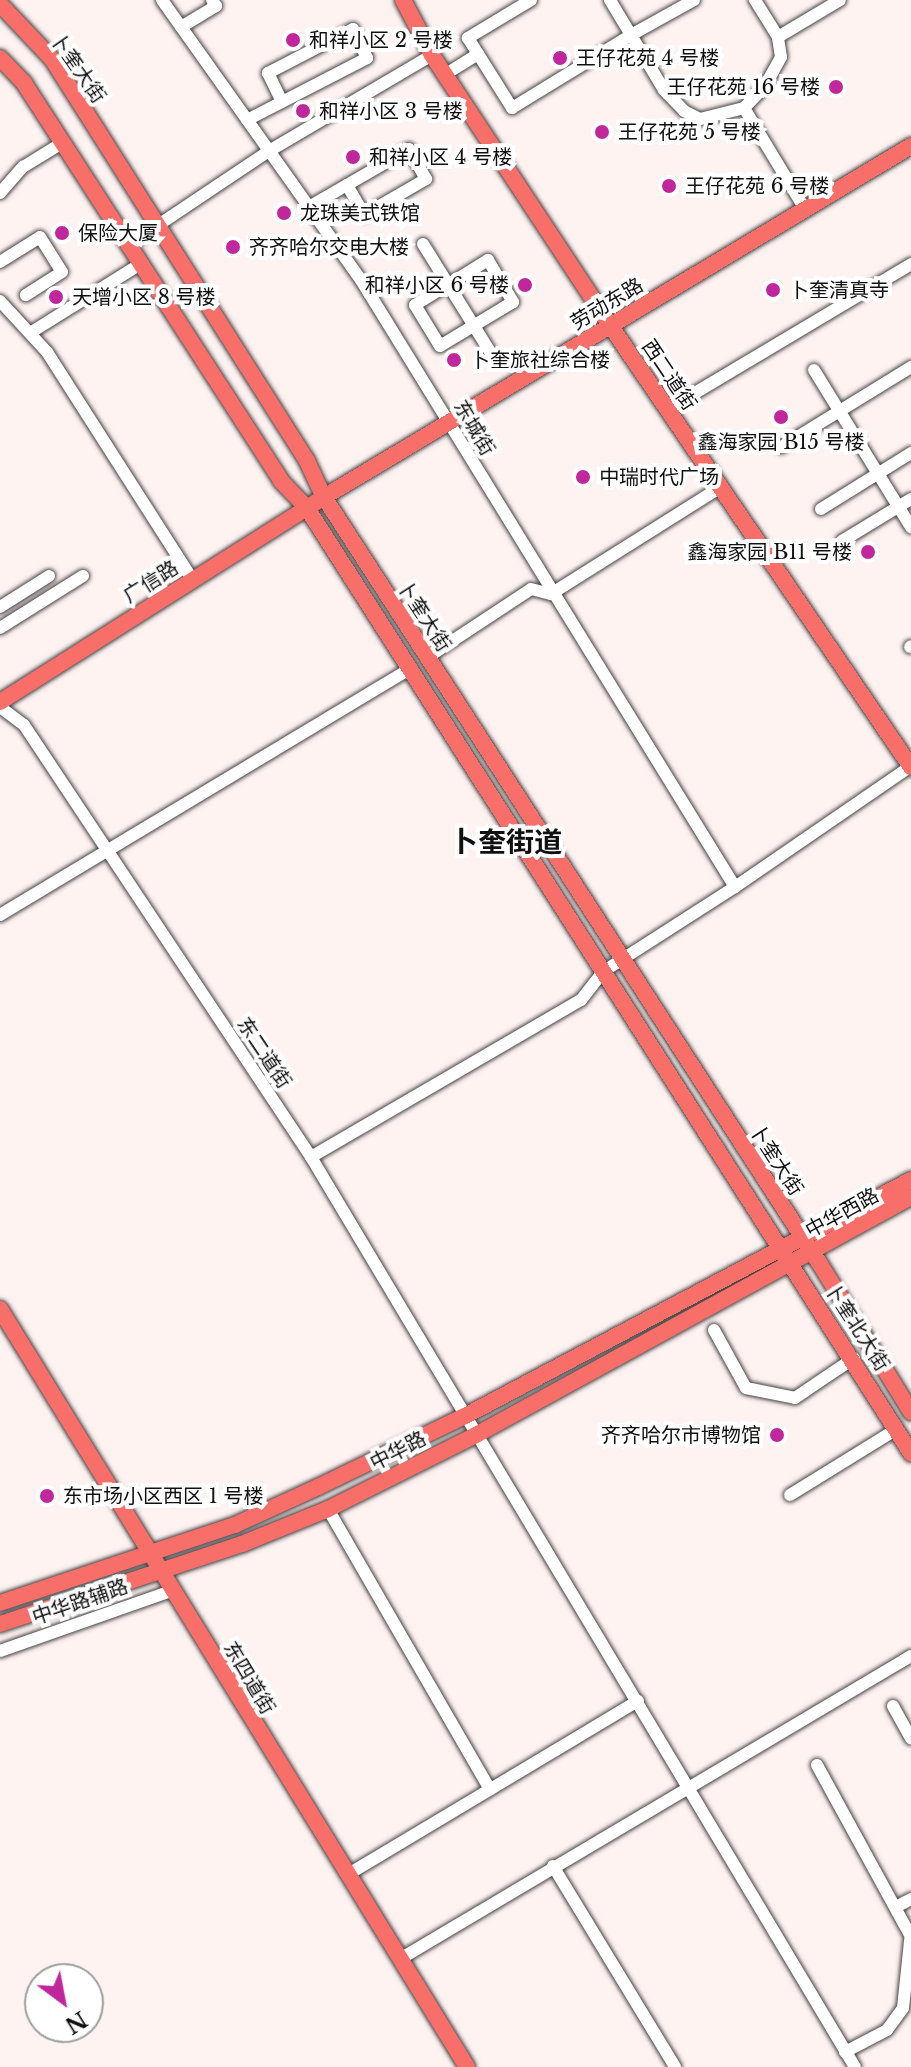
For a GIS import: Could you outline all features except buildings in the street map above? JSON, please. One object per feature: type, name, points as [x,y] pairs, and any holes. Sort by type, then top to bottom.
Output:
[{"type":"main road","name":"西二道街","points":[[403,0],[432,55],[610,325],[911,766]]},
{"type":"main road","name":"卜奎大街","points":[[4,5],[52,59],[307,461],[324,497],[807,1246]]},
{"type":"main road","name":"卜奎大街","points":[[0,58],[24,83],[281,481],[307,508],[788,1257]]},
{"type":"main road","name":"劳动东路","points":[[324,497],[911,146]]},
{"type":"main road","name":"广信路","points":[[1,701],[324,497]]},
{"type":"main road","name":"中华西路","points":[[788,1257],[911,1180]]},
{"type":"main road","name":"中华西路","points":[[807,1246],[911,1197]]},
{"type":"main road","name":"卜奎北大街","points":[[807,1246],[911,1412]]},
{"type":"main road","name":"卜奎北大街","points":[[788,1257],[911,1453]]},
{"type":"main road","name":"中华路","points":[[0,1603],[235,1525],[788,1257]]},
{"type":"main road","name":"中华路","points":[[0,1624],[242,1544],[328,1509],[476,1435],[788,1257]]},
{"type":"main road","name":"东四道街","points":[[0,1309],[467,2067]]},
{"type":"street","name":"东城街","points":[[162,0],[361,280],[551,594],[735,887]]},
{"type":"street","points":[[181,27],[216,6],[212,0]]},
{"type":"street","points":[[531,0],[468,38],[512,108],[694,0]]},
{"type":"street","points":[[612,1],[664,90],[684,111],[700,119],[744,108],[765,86],[781,57],[778,37],[755,0]]},
{"type":"street","points":[[778,37],[840,0]]},
{"type":"street","points":[[247,120],[282,102],[367,58],[353,29],[268,73],[282,102]]},
{"type":"street","points":[[446,74],[478,54]]},
{"type":"street","points":[[127,246],[269,151],[432,55]]},
{"type":"street","points":[[744,108],[805,209]]},
{"type":"street","points":[[0,193],[23,167],[62,143]]},
{"type":"street","points":[[309,207],[409,149],[426,179],[364,215],[347,185]]},
{"type":"street","points":[[0,262],[40,237],[62,272],[26,295]]},
{"type":"street","points":[[423,244],[494,358]]},
{"type":"street","points":[[488,260],[513,302],[440,346],[415,305],[448,285],[488,260]]},
{"type":"street","points":[[668,409],[911,264]]},
{"type":"street","points":[[30,333],[139,265]]},
{"type":"street","points":[[0,301],[47,352],[193,580]]},
{"type":"street","points":[[781,447],[911,367]]},
{"type":"street","points":[[814,370],[911,527]]},
{"type":"street","points":[[821,509],[911,453]]},
{"type":"street","points":[[428,657],[531,589],[551,594],[721,487]]},
{"type":"street","points":[[842,541],[911,499]]},
{"type":"street","points":[[0,607],[49,576]]},
{"type":"street","points":[[0,628],[83,576]]},
{"type":"street","points":[[0,915],[411,668]]},
{"type":"street","name":"东二道街","points":[[1,701],[24,725],[311,1157],[855,2067]]},
{"type":"street","points":[[311,1157],[581,1000],[604,971],[735,887],[911,766]]},
{"type":"street","points":[[714,1330],[746,1388],[795,1398],[854,1358]]},
{"type":"street","points":[[790,1495],[897,1429]]},
{"type":"street","points":[[328,1509],[490,1790]]},
{"type":"street","name":"中华路辅路","points":[[0,1651],[174,1590]]},
{"type":"street","points":[[400,1959],[911,1656]]},
{"type":"street","points":[[347,1875],[638,1701]]},
{"type":"street","points":[[893,1706],[911,1738]]},
{"type":"street","points":[[817,1765],[910,1932],[910,1973],[903,2008],[887,2030],[845,2052]]},
{"type":"street","points":[[553,1866],[675,2067]]},
{"type":"street","points":[[896,1907],[911,1899]]},
{"type":"place","name":"和祥小区 2 号楼","points":[[293,40]]},
{"type":"place","name":"王仔花苑 4 号楼","points":[[560,58]]},
{"type":"place","name":"王仔花苑 16 号楼","points":[[836,87]]},
{"type":"place","name":"和祥小区 3 号楼","points":[[303,111]]},
{"type":"place","name":"王仔花苑 5 号楼","points":[[602,132]]},
{"type":"place","name":"和祥小区 4 号楼","points":[[353,157]]},
{"type":"place","name":"王仔花苑 6 号楼","points":[[669,186]]},
{"type":"place","name":"龙珠美式铁馆","points":[[284,213]]},
{"type":"place","name":"保险大厦","points":[[62,233]]},
{"type":"place","name":"齐齐哈尔交电大楼","points":[[233,247]]},
{"type":"place","name":"和祥小区 6 号楼","points":[[525,285]]},
{"type":"place","name":"卜奎清真寺","points":[[773,290]]},
{"type":"place","name":"天增小区 8 号楼","points":[[56,297]]},
{"type":"place","name":"卜奎旅社综合楼","points":[[454,360]]},
{"type":"place","name":"鑫海家园 B15 号楼","points":[[781,417]]},
{"type":"place","name":"中瑞时代广场","points":[[583,477]]},
{"type":"place","name":"鑫海家园 B11 号楼","points":[[868,552]]},
{"type":"place","name":"齐齐哈尔市博物馆","points":[[777,1435]]},
{"type":"place","name":"东市场小区西区 1 号楼","points":[[47,1496]]},
{"type":"district","name":"卜奎街道","points":[[506,843]]}]
